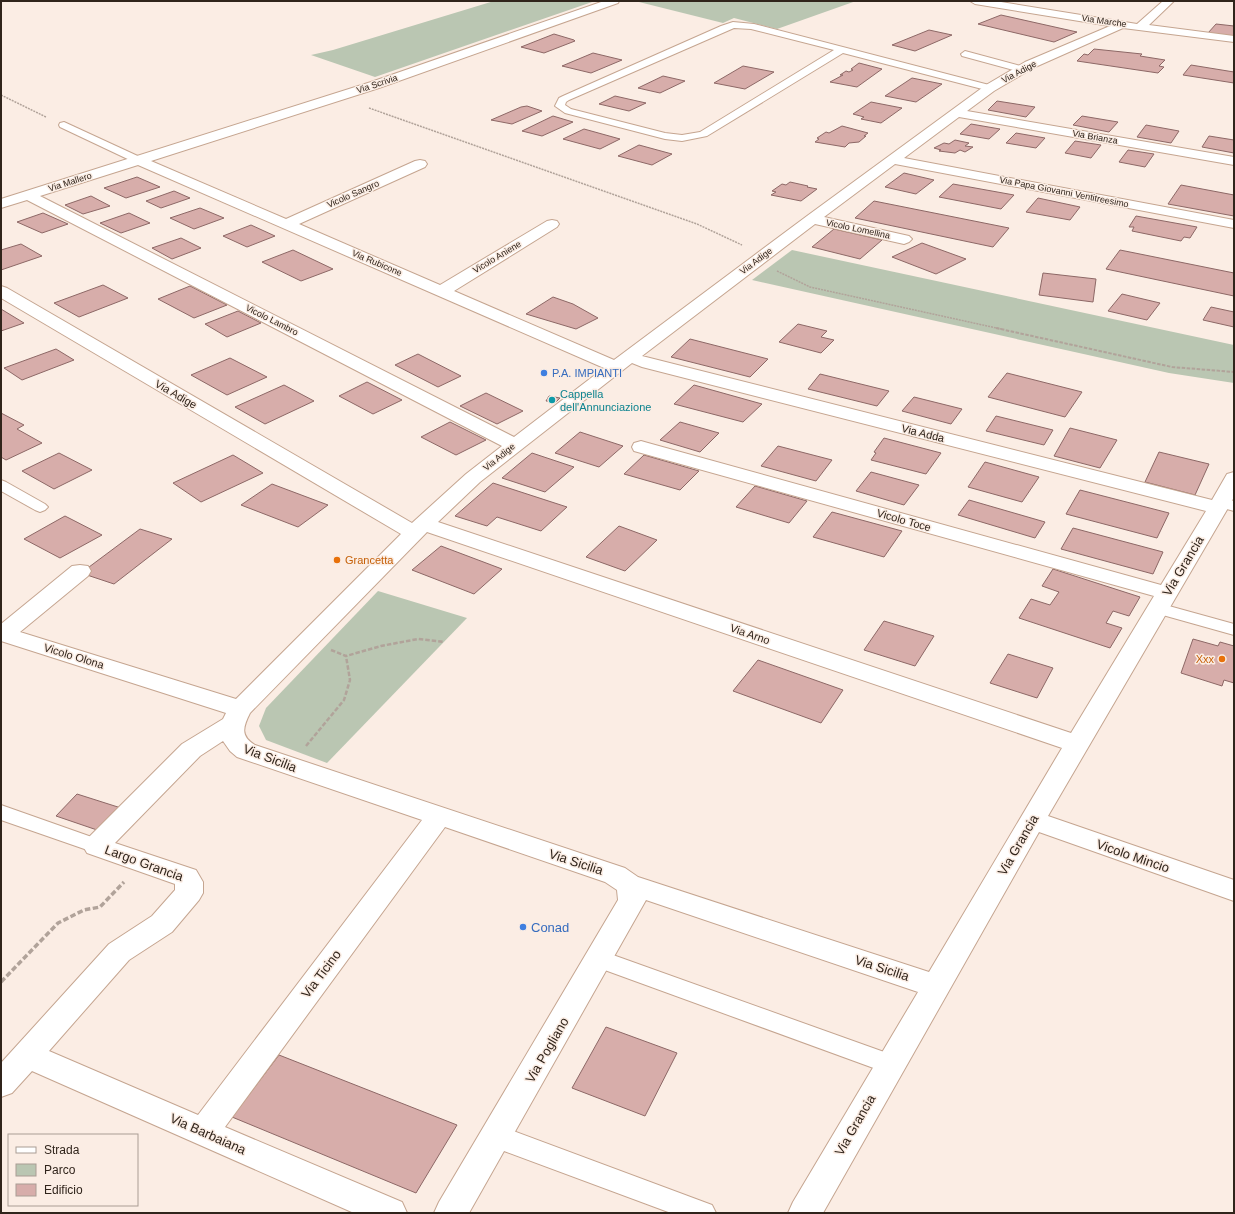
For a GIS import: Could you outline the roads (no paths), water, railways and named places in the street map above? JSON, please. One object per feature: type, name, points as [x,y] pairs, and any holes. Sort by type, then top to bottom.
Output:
[{"type":"street","name":"Via Scrivia","points":[[138,160],[390,80],[614,1]]},
{"type":"street","name":"Via Marche","points":[[975,1],[1122,24],[1234,39]]},
{"type":"street","points":[[1020,8],[1032,1]]},
{"type":"street","points":[[1141,26],[1169,1]]},
{"type":"street","name":"Via Adige","points":[[236,716],[306,642],[418,529],[473,478],[515,444],[812,219],[990,88],[1021,69],[1122,24]]},
{"type":"street","name":"Via Brianza","points":[[956,113],[1234,161]]},
{"type":"street","name":"Via Mallero","points":[[1,204],[138,160]]},
{"type":"street","name":"Via Rubicone","points":[[138,160],[442,291],[622,362]]},
{"type":"street","name":"Via Papa Giovanni Ventitreesimo","points":[[894,160],[1234,224]]},
{"type":"street","name":"Vicolo Sangro","points":[[287,224],[420,164]]},
{"type":"street","name":"Vicolo Lambro","points":[[29,196],[515,444]]},
{"type":"street","name":"Vicolo Lomellina","points":[[812,219],[904,239]]},
{"type":"street","name":"Vicolo Aniene","points":[[442,291],[552,224]]},
{"type":"street","name":"Via Adige","points":[[1,291],[418,529]]},
{"type":"street","name":"Via Adda","points":[[622,362],[655,365],[1224,506]]},
{"type":"street","name":"Vicolo Toce","points":[[641,446],[1163,601]]},
{"type":"street","name":"Via Grancia","points":[[805,1213],[890,1064],[1077,744],[1163,601],[1224,506],[1234,478]]},
{"type":"street","name":"Via Arno","points":[[418,529],[1077,744]]},
{"type":"street","name":"Vicolo Olona","points":[[80,571],[3,634],[236,716]]},
{"type":"street","name":"Via Sicilia","points":[[236,716],[232,738],[237,746],[246,751],[615,875],[628,884],[936,986]]},
{"type":"street","name":"Largo Grancia","points":[[1,1084],[120,952],[162,924],[189,893],[189,882],[186,877],[96,846],[191,750],[236,716]]},
{"type":"street","name":"Via Ticino","points":[[203,1132],[439,816]]},
{"type":"street","name":"Vicolo Mincio","points":[[1033,820],[1234,891]]},
{"type":"street","name":"Via Pogliano","points":[[451,1213],[632,901],[632,893],[628,884]]},
{"type":"street","name":"Via Barbaiana","points":[[27,1055],[390,1213]]},
{"type":"lane","points":[[841,50],[703,134],[690,138],[675,138],[651,133],[568,111],[560,106],[562,100],[566,98],[728,26],[739,25],[751,26],[990,88]]},
{"type":"lane","points":[[965,54],[1021,69]]},
{"type":"lane","points":[[64,126],[138,160]]},
{"type":"lane","points":[[1,485],[40,507]]},
{"type":"lane","points":[[1163,601],[1234,630]]},
{"type":"lane","points":[[1,812],[96,846]]},
{"type":"lane","points":[[599,959],[890,1064]]},
{"type":"lane","points":[[497,1136],[703,1213]]},
{"type":"place","name":"P.A. IMPIANTI","points":[[544,373]]},
{"type":"place","name":"Cappella dell'Annunciazione","points":[[552,400]]},
{"type":"place","name":"Grancetta","points":[[337,560]]},
{"type":"place","name":"Xxx","points":[[1222,659]]},
{"type":"place","name":"Conad","points":[[523,927]]}]
